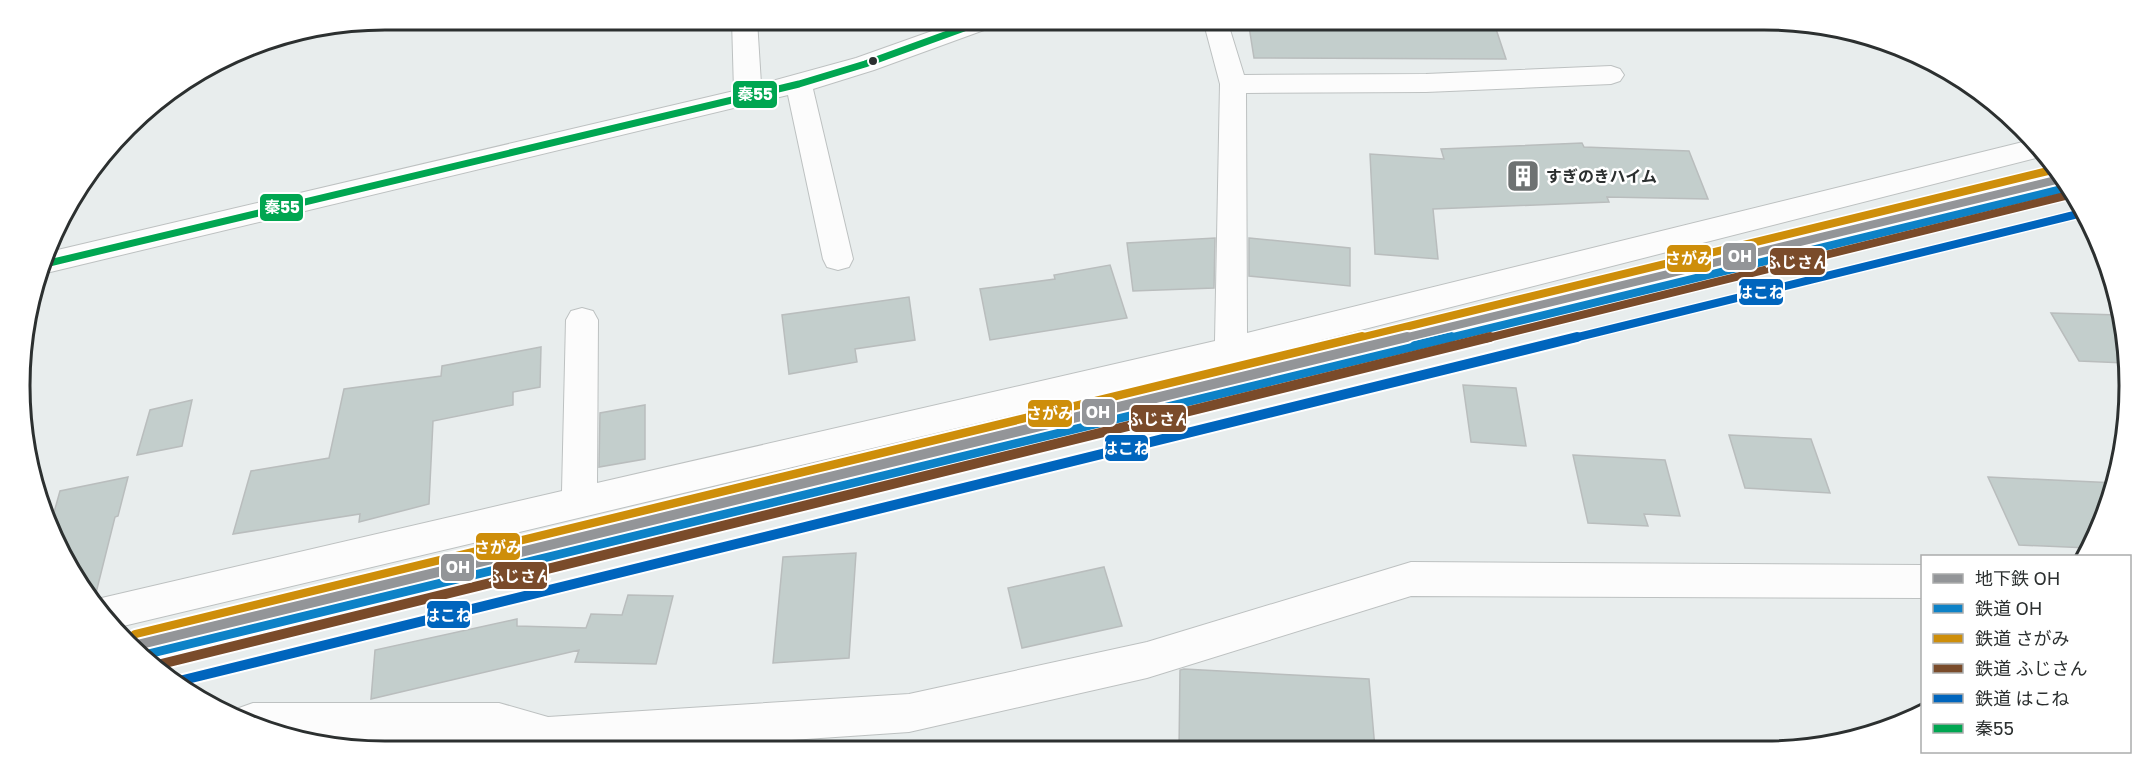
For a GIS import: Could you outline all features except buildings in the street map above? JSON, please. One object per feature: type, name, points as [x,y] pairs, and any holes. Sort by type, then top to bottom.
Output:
[{"type":"street","points":[[745,30],[748,96]]},
{"type":"street","points":[[52,262],[799,84],[865,64],[958,30]]},
{"type":"street","points":[[1218,30],[1233,84],[1231,350]]},
{"type":"street","points":[[1233,84],[1426,83],[1611,75]]},
{"type":"street","points":[[799,84],[838,259]]},
{"type":"street","points":[[111,612],[1231,350],[2030,150]]},
{"type":"street","points":[[579,502],[582,320]]},
{"type":"street","points":[[271,722],[500,722],[548,737],[909,713],[1147,660],[1411,579],[1921,582]]},
{"type":"metro line","name":"OH","points":[[141,644],[2054,180]]},
{"type":"rail line","name":"さがみ","points":[[135,635],[2047,171]]},
{"type":"rail line","name":"OH","points":[[151,653],[2060,190]]},
{"type":"rail line","name":"ふじさん","points":[[163,663],[2064,196]]},
{"type":"rail line","name":"はこね","points":[[186,679],[2075,215]]},
{"type":"transit line","name":"秦55","points":[[52,262],[799,84],[865,64],[958,30]]},
{"type":"place","name":"すぎのきハイム","points":[[1523,176]]}]
